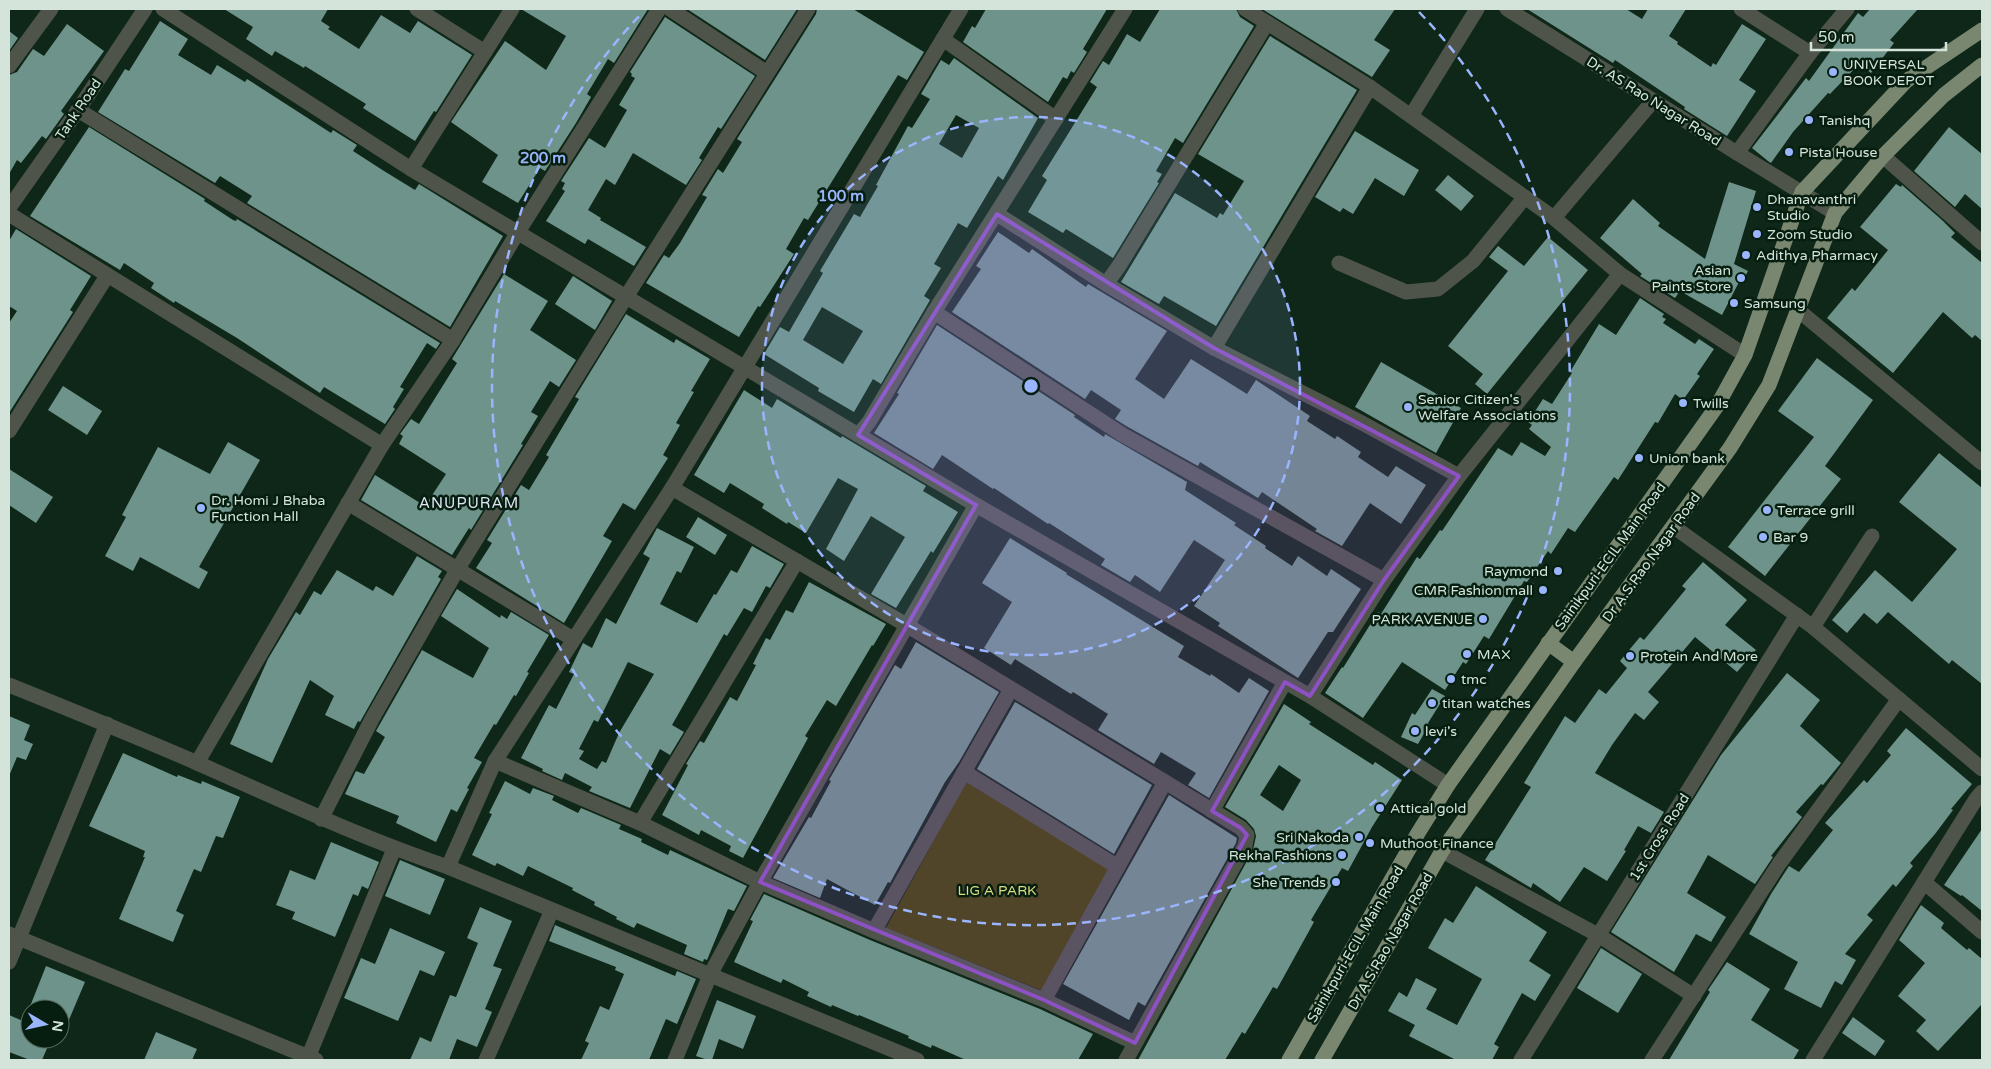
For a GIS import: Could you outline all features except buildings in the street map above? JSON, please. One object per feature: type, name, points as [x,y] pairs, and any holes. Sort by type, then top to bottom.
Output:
[{"type":"main road","name":"Sainikpuri-ECIL Main Road","points":[[1289,1060],[1418,833],[1448,785],[1717,406],[1745,356],[1802,192],[1906,81],[1982,30]]},
{"type":"main road","name":"Dr A.S.Rao Nagar Road","points":[[1323,1060],[1442,851],[1574,662],[1730,448],[1769,385],[1835,212],[1883,156],[1944,96],[1982,65]]},
{"type":"main road","points":[[1548,643],[1574,662]]},
{"type":"street","points":[[9,66],[50,9]]},
{"type":"street","name":"Tank Road","points":[[9,208],[78,110],[145,9]]},
{"type":"street","points":[[163,9],[411,168],[976,505],[1310,696],[1448,785]]},
{"type":"street","points":[[417,9],[485,52]]},
{"type":"street","points":[[411,168],[512,9]]},
{"type":"street","points":[[197,763],[382,445],[453,340],[518,232],[659,9]]},
{"type":"street","points":[[670,9],[768,73]]},
{"type":"street","points":[[321,819],[372,719],[457,570],[626,297],[808,9]]},
{"type":"street","points":[[448,867],[495,761],[672,488],[961,9]]},
{"type":"street","points":[[858,434],[868,422],[934,312],[1125,9]]},
{"type":"street","points":[[1245,9],[1370,87],[1554,218],[1620,274],[1745,356]]},
{"type":"street","points":[[1411,116],[1477,9]]},
{"type":"street","name":"Dr. AS Rao Nagar Road","points":[[1506,9],[1835,212]]},
{"type":"street","points":[[1741,9],[1810,53]]},
{"type":"street","points":[[1737,153],[1810,53],[1847,9]]},
{"type":"street","points":[[1106,284],[1119,266],[1268,23]]},
{"type":"street","points":[[943,39],[1056,119]]},
{"type":"street","points":[[1214,348],[1370,87]]},
{"type":"street","points":[[1554,218],[1653,101]]},
{"type":"street","points":[[78,110],[453,340]]},
{"type":"street","points":[[1883,156],[1982,244]]},
{"type":"street","points":[[1339,263],[1406,292],[1438,289],[1473,260],[1525,197]]},
{"type":"street","points":[[9,214],[382,445]]},
{"type":"street","points":[[997,214],[1106,284],[1214,348],[1362,423],[1459,476]]},
{"type":"street","points":[[1310,696],[1384,580],[1459,476],[1620,274]]},
{"type":"street","points":[[9,431],[107,276]]},
{"type":"street","points":[[1798,310],[1979,455]]},
{"type":"street","points":[[934,312],[1123,435],[1384,580]]},
{"type":"street","points":[[672,488],[908,626],[1241,828],[1248,835],[1245,846],[1126,1060]]},
{"type":"street","points":[[348,503],[573,639]]},
{"type":"street","points":[[675,1060],[710,975],[760,882],[976,505]]},
{"type":"street","points":[[1674,527],[1798,615],[1982,769]]},
{"type":"street","points":[[1813,627],[1872,536]]},
{"type":"street","points":[[640,823],[797,561]]},
{"type":"street","name":"1st Cross Road","points":[[1522,1060],[1798,615]]},
{"type":"street","points":[[1212,811],[1285,682]]},
{"type":"street","points":[[9,685],[107,724],[321,819],[394,849],[448,867],[917,1060]]},
{"type":"street","points":[[874,931],[1011,689]]},
{"type":"street","points":[[1652,1060],[1779,864],[1898,699]]},
{"type":"street","points":[[9,962],[14,936],[107,724]]},
{"type":"street","points":[[495,761],[640,823],[760,882],[874,931],[1044,1000],[1135,1043]]},
{"type":"street","points":[[964,772],[1118,867]]},
{"type":"street","points":[[1044,1000],[1165,782]]},
{"type":"street","points":[[1813,1060],[1982,792]]},
{"type":"street","points":[[14,936],[310,1059],[394,849]]},
{"type":"street","points":[[1442,851],[1598,935],[1694,996]]},
{"type":"street","points":[[1924,882],[1982,932]]},
{"type":"street","points":[[486,1060],[552,910]]},
{"type":"highlighted area","points":[[997,214],[1214,348],[1459,476],[1384,580],[1310,696],[1285,682],[1212,811],[1241,828],[1247,835],[1135,1043],[1044,1000],[760,882],[976,505],[858,435]]},
{"type":"green space","name":"LIG A PARK","points":[[966,782],[1109,869],[1041,990],[886,928]]},
{"type":"place","name":"UNIVERSAL BO0K DEPOT","points":[[1833,72]]},
{"type":"place","name":"Tanishq","points":[[1809,120]]},
{"type":"place","name":"Pista House","points":[[1789,152]]},
{"type":"place","name":"Dhanavanthri Studio","points":[[1757,207]]},
{"type":"place","name":"Zoom Studio","points":[[1757,234]]},
{"type":"place","name":"Adithya Pharmacy","points":[[1746,255]]},
{"type":"place","name":"Asian Paints Store","points":[[1741,278]]},
{"type":"place","name":"Samsung","points":[[1734,303]]},
{"type":"place","name":"Twills","points":[[1683,403]]},
{"type":"place","name":"Senior Citizen's Welfare Associations","points":[[1408,407]]},
{"type":"place","name":"Union bank","points":[[1639,458]]},
{"type":"place","name":"Dr. Homi J Bhaba Function Hall","points":[[201,508]]},
{"type":"place","name":"Terrace grill","points":[[1767,510]]},
{"type":"place","name":"Bar 9","points":[[1763,537]]},
{"type":"place","name":"Raymond","points":[[1558,571]]},
{"type":"place","name":"CMR Fashion mall","points":[[1543,590]]},
{"type":"place","name":"PARK AVENUE","points":[[1483,619]]},
{"type":"place","name":"MAX","points":[[1467,654]]},
{"type":"place","name":"Protein And More","points":[[1630,656]]},
{"type":"place","name":"tmc","points":[[1451,679]]},
{"type":"place","name":"titan watches","points":[[1432,703]]},
{"type":"place","name":"levi's","points":[[1415,731]]},
{"type":"place","name":"Attical gold","points":[[1380,808]]},
{"type":"place","name":"Sri Nakoda","points":[[1359,837]]},
{"type":"place","name":"Muthoot Finance","points":[[1370,843]]},
{"type":"place","name":"Rekha Fashions","points":[[1342,855]]},
{"type":"place","name":"She Trends","points":[[1336,882]]},
{"type":"district","name":"ANUPURAM","points":[[469,503]]}]
